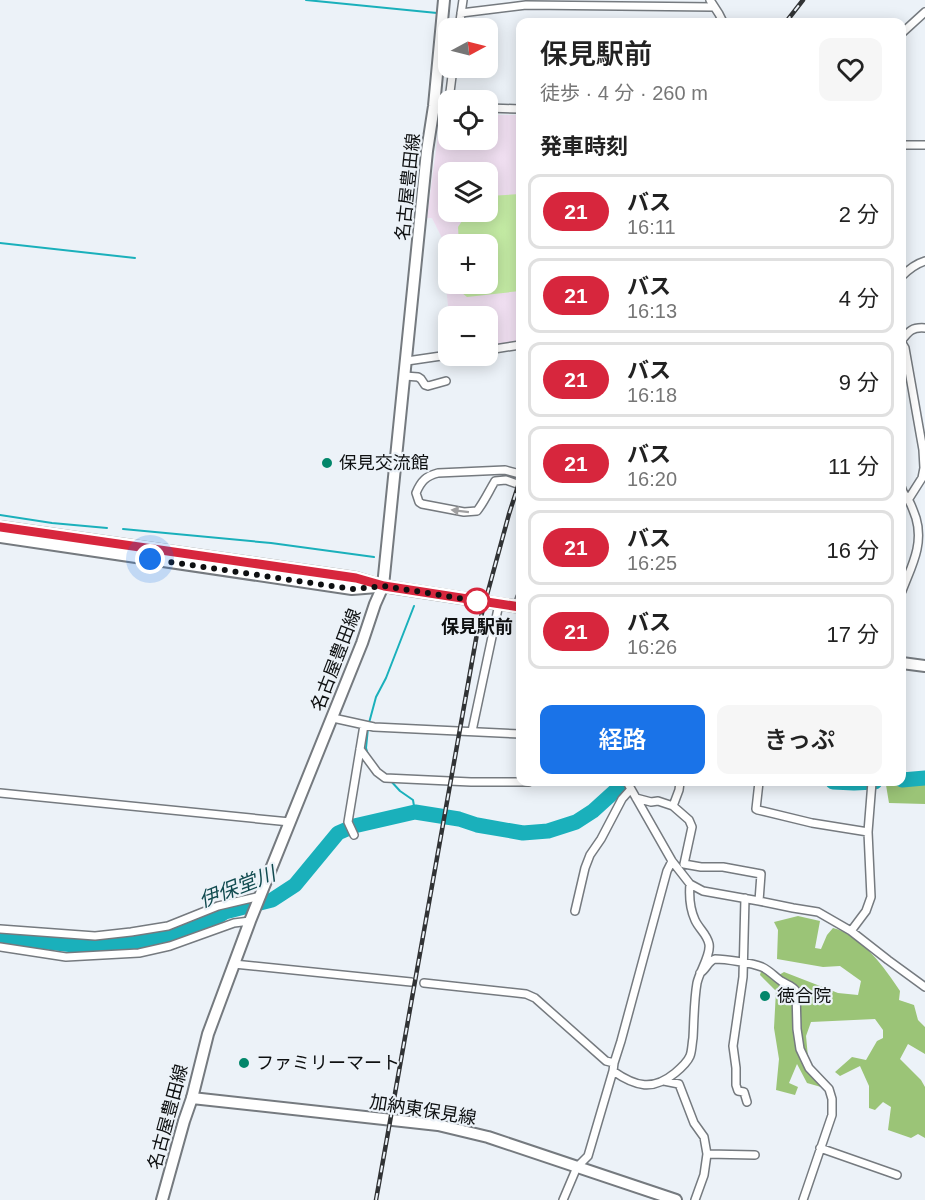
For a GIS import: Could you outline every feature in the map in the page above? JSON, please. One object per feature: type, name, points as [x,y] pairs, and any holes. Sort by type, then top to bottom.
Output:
[{"type":"main road","name":"名古屋豊田線","points":[[162,1200],[208,1034],[250,921],[384,586],[444,0]]},
{"type":"main road","points":[[0,527],[356,578],[384,586],[499,604],[516,603]]},
{"type":"main road","points":[[0,537],[352,589],[384,586]]},
{"type":"main road","points":[[906,664],[925,666]]},
{"type":"main road","name":"加納東保見線","points":[[192,1098],[438,1125],[488,1137],[676,1200]]},
{"type":"street","points":[[460,18],[463,0]]},
{"type":"street","points":[[461,12],[526,5],[712,3],[721,18]]},
{"type":"street","points":[[906,29],[924,13]]},
{"type":"street","points":[[434,106],[438,105]]},
{"type":"street","points":[[498,108],[516,109]]},
{"type":"street","points":[[906,146],[925,146]]},
{"type":"street","points":[[906,272],[917,263],[925,261]]},
{"type":"street","points":[[906,336],[910,330],[925,328]]},
{"type":"street","points":[[498,348],[516,346]]},
{"type":"street","points":[[906,354],[923,450],[924,468],[922,478],[908,500]]},
{"type":"street","points":[[407,361],[438,356]]},
{"type":"street","points":[[405,376],[418,377],[428,386],[447,381]]},
{"type":"street","points":[[516,473],[506,470],[438,472],[428,476],[420,484],[416,493],[422,504],[464,512],[477,512],[495,481],[506,480],[516,484]]},
{"type":"street","points":[[906,498],[916,519],[919,535],[918,549],[906,580]]},
{"type":"street","points":[[472,731],[499,604]]},
{"type":"street","points":[[333,718],[368,726],[516,734]]},
{"type":"street","points":[[354,835],[348,822],[360,749],[368,726]]},
{"type":"street","points":[[360,749],[380,775],[388,777],[516,782]]},
{"type":"street","points":[[575,911],[590,855],[601,839],[628,786]]},
{"type":"street","points":[[630,786],[672,861],[690,884],[703,891],[818,912],[851,930],[925,987]]},
{"type":"street","points":[[673,806],[680,786]]},
{"type":"street","points":[[759,786],[756,809],[758,810],[812,823],[868,832]]},
{"type":"street","points":[[851,930],[866,910],[871,897],[868,832],[871,786]]},
{"type":"street","points":[[0,793],[290,822]]},
{"type":"street","points":[[636,798],[673,806],[689,820],[692,827],[684,864],[761,873],[759,901]]},
{"type":"street","points":[[563,1200],[578,1167],[588,1156],[614,1071],[614,1063],[667,871],[672,861]]},
{"type":"street","points":[[614,1071],[626,1081],[640,1085],[654,1085],[664,1081],[684,1065],[691,1055],[697,984],[709,954],[709,943],[693,914],[690,884]]},
{"type":"street","points":[[0,929],[95,936],[131,932],[168,926],[218,906],[260,897]]},
{"type":"street","points":[[745,898],[742,985],[733,1046],[736,1088],[744,1092],[747,1102]]},
{"type":"street","points":[[0,947],[66,957],[138,953],[170,946],[234,923],[250,921]]},
{"type":"street","points":[[700,973],[712,960],[743,963],[771,972],[781,981],[793,986],[796,991],[800,1049],[808,1068],[829,1089],[832,1099],[832,1115],[803,1200]]},
{"type":"street","points":[[234,964],[411,982]]},
{"type":"street","points":[[424,983],[526,994],[535,998],[606,1061],[614,1063]]},
{"type":"street","points":[[664,1081],[679,1084],[694,1123],[704,1137],[707,1154],[704,1175],[695,1200]]},
{"type":"street","points":[[820,1148],[897,1175]]},
{"type":"street","points":[[707,1154],[755,1155]]},
{"type":"shaded area","points":[[498,115],[516,115],[516,342],[498,345],[498,306],[448,306],[447,294],[498,294],[498,234],[440,234],[432,218],[427,218],[438,135],[438,150],[498,150]]},
{"type":"green space","points":[[516,194],[516,291],[498,293],[498,234],[458,234],[458,227],[461,222],[498,222],[498,195]]},
{"type":"green space","points":[[463,294],[493,294],[467,297]]},
{"type":"green space","points":[[925,785],[925,804],[889,803],[886,786]]},
{"type":"green space","points":[[798,916],[820,921],[815,948],[821,949],[833,928],[863,945],[900,991],[899,1000],[914,1005],[918,1020],[925,1027],[925,1054],[908,1044],[900,1059],[925,1087],[925,1138],[918,1134],[911,1138],[888,1130],[891,1107],[883,1102],[875,1110],[869,1108],[869,1086],[860,1066],[840,1076],[835,1072],[852,1057],[866,1060],[877,1041],[883,1038],[883,1030],[875,1019],[811,1022],[806,1036],[808,1057],[806,1067],[822,1084],[821,1087],[807,1083],[797,1064],[789,1083],[798,1087],[795,1095],[776,1090],[779,1059],[774,1028],[776,991],[760,975],[761,971],[774,978],[784,972],[838,993],[858,995],[861,981],[840,966],[823,967],[777,959],[778,930],[774,922]]},
{"type":"waterway","points":[[306,0],[437,13]]},
{"type":"waterway","points":[[0,243],[135,258]]},
{"type":"waterway","points":[[0,515],[107,528]]},
{"type":"waterway","points":[[123,529],[271,543],[374,557]]},
{"type":"waterway","points":[[369,723],[376,697],[386,678],[414,606]]},
{"type":"waterway","points":[[368,728],[366,748],[368,755]]},
{"type":"waterway","name":"伊保堂川","points":[[906,780],[925,778]]},
{"type":"waterway","points":[[390,780],[413,800],[415,812]]},
{"type":"waterway","name":"伊保堂川","points":[[0,937],[105,946],[146,941],[211,921],[225,912],[272,900],[295,885],[338,833],[354,826],[415,812],[523,833],[548,831],[576,822],[593,811],[621,786]]},
{"type":"railway","points":[[789,18],[803,0]]},
{"type":"railway","points":[[376,1200],[478,628],[516,492]]},
{"type":"bus line","name":"21","points":[[0,527],[356,578],[384,586],[516,606]]},
{"type":"place","name":"保見交流館","points":[[327,463]]},
{"type":"place","name":"保見駅前","points":[[477,601]]},
{"type":"place","name":"徳合院","points":[[765,996]]},
{"type":"place","name":"ファミリーマート","points":[[244,1063]]},
{"type":"route","points":[[150,559],[352,589],[384,586],[477,601]]}]
